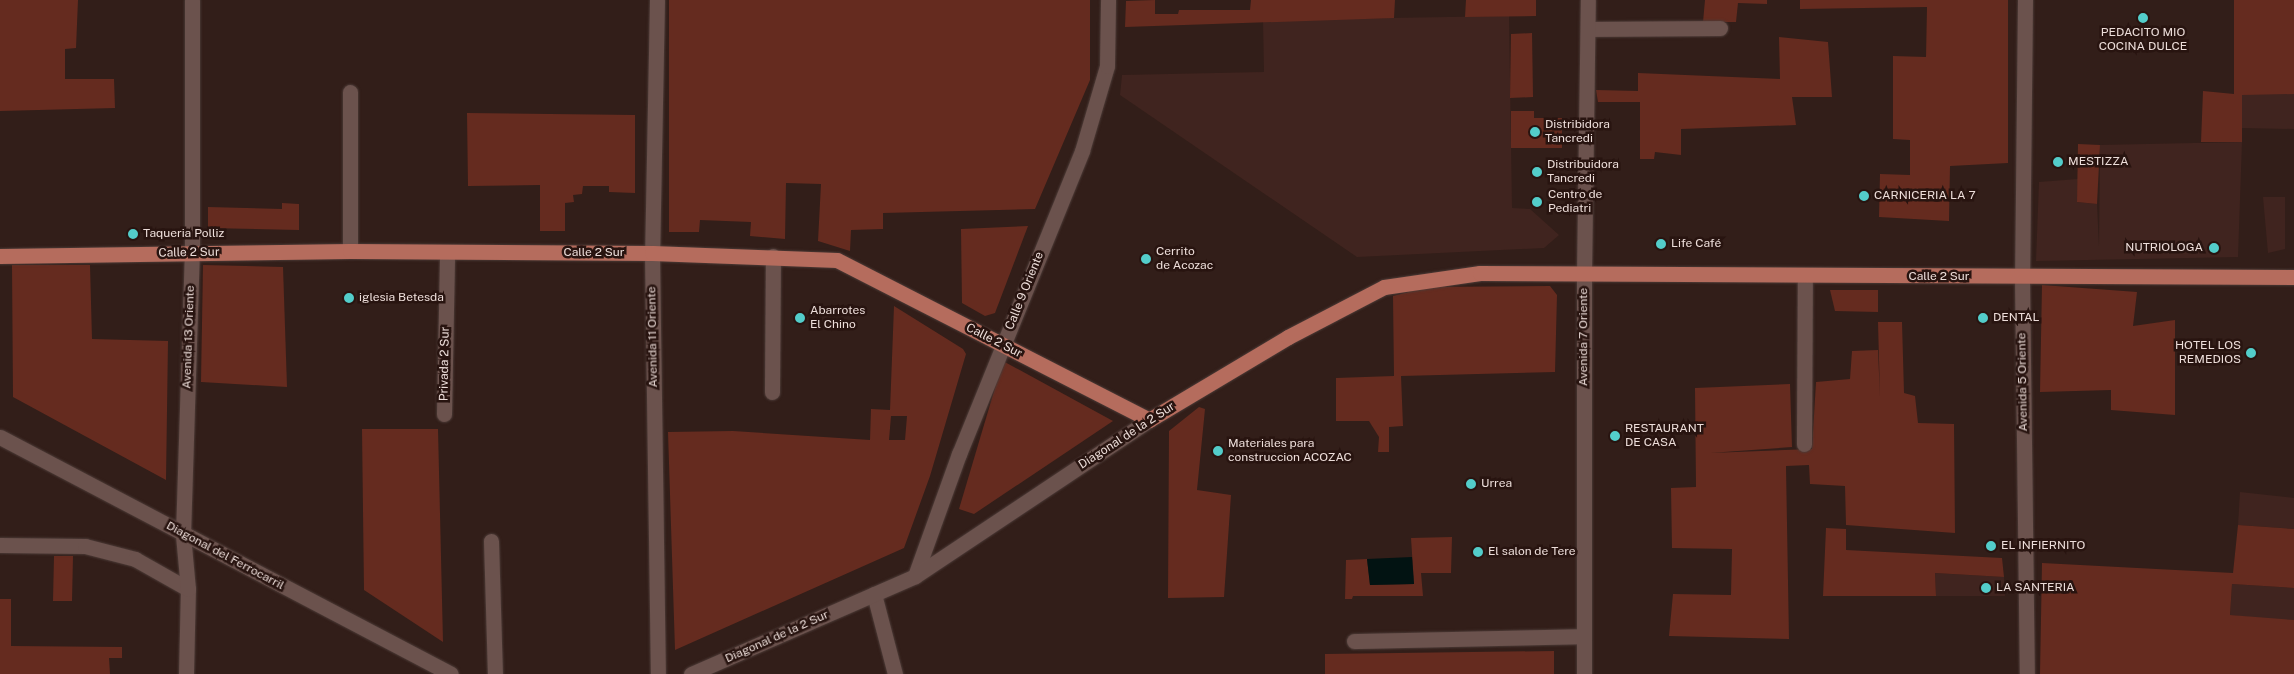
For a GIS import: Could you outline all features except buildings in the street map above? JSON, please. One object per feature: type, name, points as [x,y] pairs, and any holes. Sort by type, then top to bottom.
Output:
[{"type":"main road","name":"Calle 2 Sur","points":[[0,256],[350,251],[447,254],[652,253],[772,256],[838,260],[1149,420]]},
{"type":"main road","name":"Diagonal de la 2 Sur","points":[[1149,420],[1288,337],[1384,287],[1480,273],[1584,275]]},
{"type":"main road","name":"Calle 2 Sur","points":[[1584,275],[2294,277]]},
{"type":"street","name":"Avenida 13 Oriente","points":[[186,674],[188,589],[183,535],[192,253],[192,0]]},
{"type":"street","name":"Avenida 11 Oriente","points":[[657,0],[652,253],[658,674]]},
{"type":"street","name":"Calle 9 Oriente","points":[[916,576],[1002,346],[1082,152],[1107,66],[1108,0]]},
{"type":"street","name":"Avenida 7 Oriente","points":[[1584,674],[1584,275],[1588,0]]},
{"type":"street","name":"Avenida 5 Oriente","points":[[2026,0],[2022,277],[2027,674]]},
{"type":"street","points":[[1588,29],[1720,28]]},
{"type":"street","points":[[350,92],[350,251]]},
{"type":"street","name":"Privada 2 Sur","points":[[444,414],[447,254]]},
{"type":"street","points":[[772,256],[772,392]]},
{"type":"street","points":[[1804,444],[1805,276]]},
{"type":"street","name":"Diagonal de la 2 Sur","points":[[691,674],[916,576],[1149,420]]},
{"type":"street","name":"Diagonal del Ferrocarril","points":[[0,437],[183,535],[451,674]]},
{"type":"street","points":[[491,541],[495,674]]},
{"type":"street","points":[[0,545],[85,546],[135,559],[188,589]]},
{"type":"street","points":[[874,594],[895,674]]},
{"type":"street","points":[[1354,641],[1584,636]]},
{"type":"shaded area","points":[[0,0],[78,0],[76,48],[65,49],[65,79],[114,79],[115,108],[0,111]]},
{"type":"shaded area","points":[[669,0],[1090,0],[1090,80],[1035,209],[883,213],[883,229],[851,230],[850,251],[818,241],[821,184],[786,183],[785,239],[750,236],[751,222],[700,220],[699,232],[669,232]]},
{"type":"shaded area","points":[[1155,0],[1155,14],[1178,14],[1179,10],[1250,10],[1251,0],[1395,0],[1394,18],[1125,27],[1126,1]]},
{"type":"shaded area","points":[[1466,0],[1536,0],[1536,16],[1465,17]]},
{"type":"shaded area","points":[[1705,0],[1767,0],[1767,4],[1738,3],[1736,22],[1703,22]]},
{"type":"shaded area","points":[[1800,0],[2008,0],[2008,163],[1950,166],[1949,221],[1879,217],[1880,174],[1910,175],[1910,140],[1893,139],[1893,56],[1926,57],[1927,7],[1800,9]]},
{"type":"shaded area","points":[[2234,0],[2294,0],[2294,94],[2242,95],[2242,142],[2201,142],[2203,91],[2234,94]]},
{"type":"shaded area","points":[[1509,16],[1512,208],[1530,209],[1559,235],[1544,248],[1357,257],[1120,95],[1122,75],[1264,72],[1263,20]]},
{"type":"shaded area","points":[[1532,33],[1533,97],[1510,98],[1511,34]]},
{"type":"shaded area","points":[[1779,37],[1828,42],[1832,97],[1792,97],[1796,125],[1681,129],[1681,155],[1655,152],[1654,159],[1640,159],[1640,102],[1598,102],[1596,90],[1638,91],[1638,73],[1780,79]]},
{"type":"shaded area","points":[[2242,94],[2294,94],[2294,129],[2242,128]]},
{"type":"shaded area","points":[[1511,111],[1534,111],[1534,118],[1562,118],[1562,148],[1511,148]]},
{"type":"shaded area","points":[[467,113],[635,115],[635,193],[609,192],[609,186],[583,186],[582,194],[573,195],[574,202],[565,203],[565,231],[540,231],[540,185],[468,186]]},
{"type":"shaded area","points":[[2242,142],[2238,257],[2036,261],[2039,182],[2078,179],[2077,202],[2097,204],[2099,247],[2100,145]]},
{"type":"shaded area","points":[[2078,144],[2100,145],[2097,204],[2077,202]]},
{"type":"shaded area","points":[[2263,197],[2285,197],[2285,249],[2268,253]]},
{"type":"shaded area","points":[[282,203],[299,204],[299,230],[208,228],[208,207],[282,209]]},
{"type":"shaded area","points":[[1028,226],[995,313],[985,316],[962,303],[961,229]]},
{"type":"shaded area","points":[[12,265],[90,265],[92,339],[168,341],[166,480],[13,397]]},
{"type":"shaded area","points":[[203,265],[283,267],[287,387],[201,382]]},
{"type":"shaded area","points":[[2042,285],[2137,292],[2133,326],[2175,320],[2175,415],[2111,410],[2111,390],[2040,392]]},
{"type":"shaded area","points":[[1550,286],[1557,295],[1555,372],[1401,376],[1403,426],[1389,427],[1389,452],[1378,452],[1379,437],[1369,421],[1336,421],[1336,378],[1394,376],[1393,296],[1428,287]]},
{"type":"shaded area","points":[[1830,290],[1878,290],[1878,312],[1835,311]]},
{"type":"shaded area","points":[[894,306],[963,349],[966,354],[930,476],[904,548],[675,650],[668,432],[733,431],[870,440],[871,409],[890,410]],"holes":[[[891,416],[907,416],[905,440],[889,440]]]},
{"type":"shaded area","points":[[1878,322],[1902,322],[1904,393],[1915,396],[1918,423],[1954,424],[1955,533],[1846,525],[1845,486],[1810,484],[1809,465],[1786,466],[1789,639],[1669,636],[1673,594],[1731,595],[1732,549],[1672,548],[1671,488],[1696,487],[1695,388],[1790,384],[1792,447],[1710,453],[1812,449],[1816,382],[1850,379],[1852,351],[1878,350],[1880,397]]},
{"type":"shaded area","points":[[1003,361],[1113,421],[974,514],[959,509]]},
{"type":"shaded area","points":[[1199,407],[1205,409],[1197,490],[1231,495],[1224,597],[1168,598],[1169,431]]},
{"type":"shaded area","points":[[362,429],[438,429],[443,642],[364,590]]},
{"type":"shaded area","points":[[2240,492],[2294,498],[2294,529],[2238,525]]},
{"type":"shaded area","points":[[2238,525],[2294,529],[2294,588],[2232,584],[2230,615],[2294,620],[2294,674],[2040,674],[2042,563],[2233,573]]},
{"type":"shaded area","points":[[1826,528],[1846,529],[1846,550],[2002,558],[2004,577],[1935,573],[1936,596],[1823,596]]},
{"type":"shaded area","points":[[1452,537],[1451,573],[1421,573],[1423,596],[1353,596],[1352,599],[1345,599],[1346,560],[1367,559],[1370,585],[1414,584],[1411,538]]},
{"type":"shaded area","points":[[54,556],[73,556],[72,601],[53,601]]},
{"type":"shaded area","points":[[1412,557],[1414,584],[1370,585],[1367,559]]},
{"type":"shaded area","points":[[1935,573],[2004,577],[2005,596],[1936,596]]},
{"type":"shaded area","points":[[2232,584],[2294,588],[2294,622],[2230,615]]},
{"type":"shaded area","points":[[0,599],[11,599],[11,646],[122,647],[122,658],[109,658],[110,674],[0,674]]},
{"type":"shaded area","points":[[1554,651],[1554,674],[1325,674],[1325,654]]},
{"type":"place","name":"PEDACITO MIO COCINA DULCE","points":[[2143,18]]},
{"type":"place","name":"Distribidora Tancredi","points":[[1535,132]]},
{"type":"place","name":"MESTIZZA","points":[[2058,162]]},
{"type":"place","name":"Distribuidora Tancredi","points":[[1537,172]]},
{"type":"place","name":"CARNICERIA LA 7","points":[[1864,196]]},
{"type":"place","name":"Centro de Pediatri","points":[[1537,202]]},
{"type":"place","name":"Taqueria Polliz","points":[[133,234]]},
{"type":"place","name":"Life Café","points":[[1661,244]]},
{"type":"place","name":"NUTRIOLOGA","points":[[2214,248]]},
{"type":"place","name":"Cerrito de Acozac","points":[[1146,259]]},
{"type":"place","name":"iglesia Betesda","points":[[349,298]]},
{"type":"place","name":"Abarrotes El Chino","points":[[800,318]]},
{"type":"place","name":"DENTAL","points":[[1983,318]]},
{"type":"place","name":"HOTEL LOS REMEDIOS","points":[[2251,353]]},
{"type":"place","name":"RESTAURANT DE CASA","points":[[1615,436]]},
{"type":"place","name":"Materiales para construccion ACOZAC","points":[[1218,451]]},
{"type":"place","name":"Urrea","points":[[1471,484]]},
{"type":"place","name":"EL INFIERNITO","points":[[1991,546]]},
{"type":"place","name":"El salon de Tere","points":[[1478,552]]},
{"type":"place","name":"LA SANTERIA","points":[[1986,588]]}]
